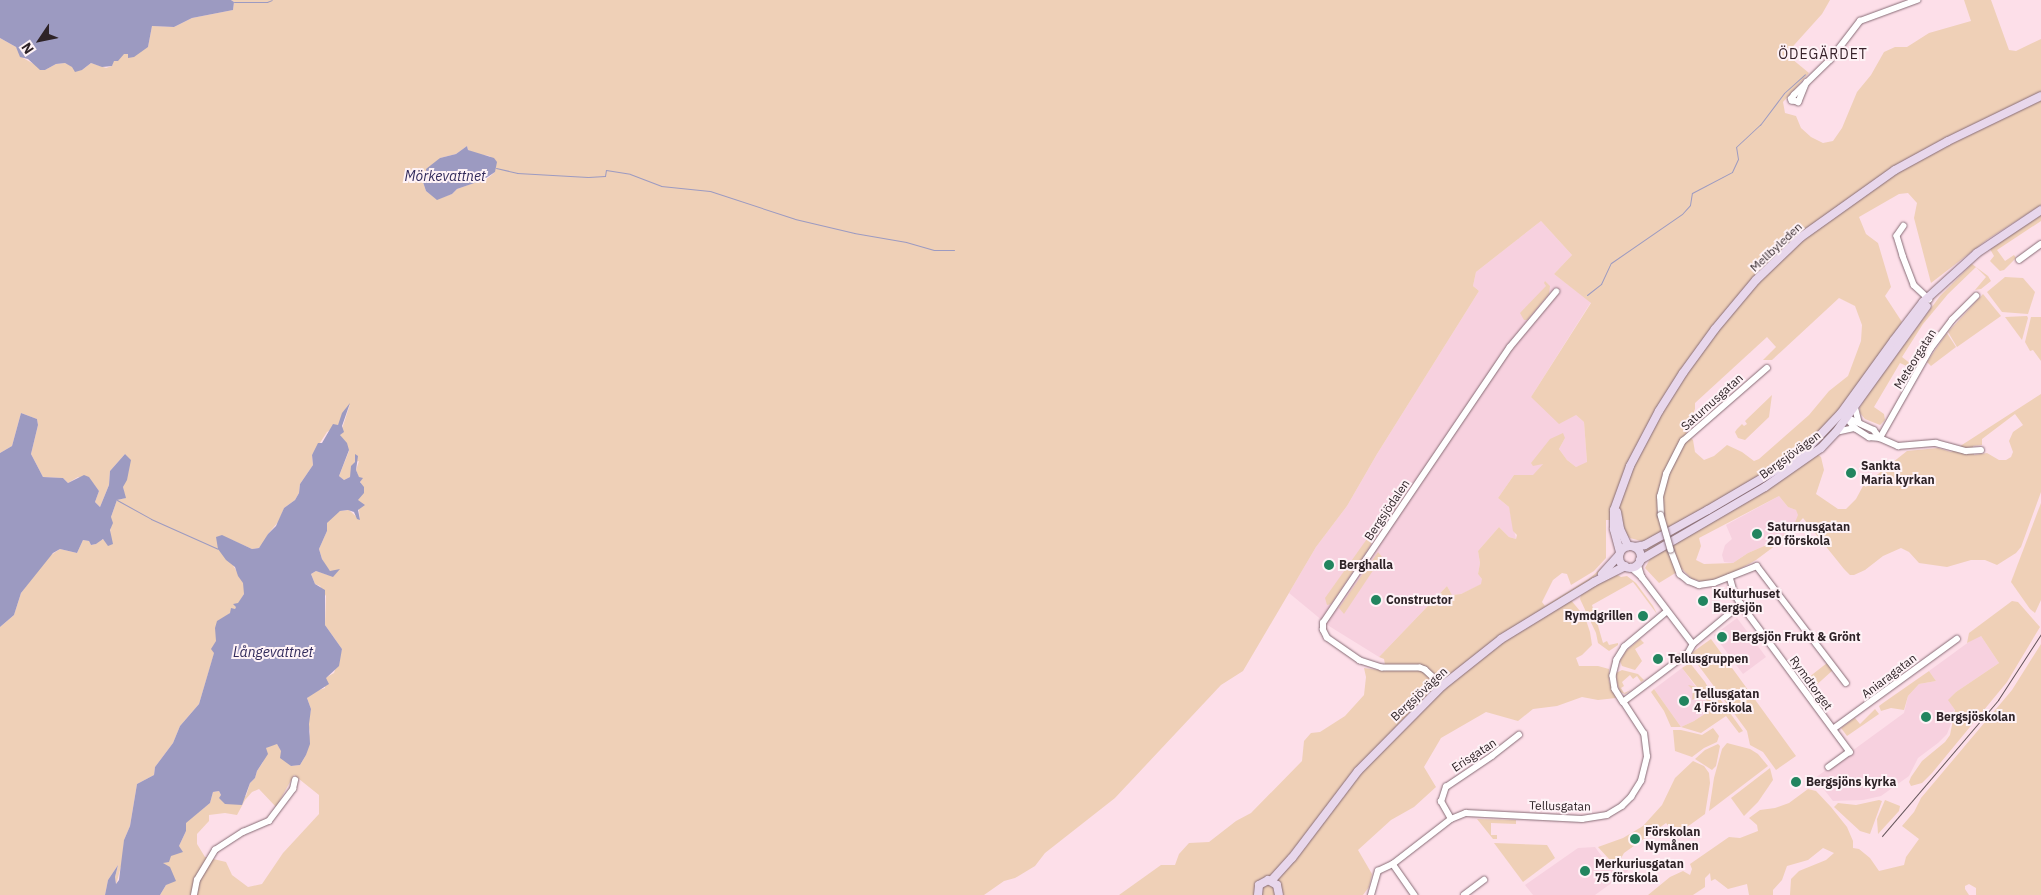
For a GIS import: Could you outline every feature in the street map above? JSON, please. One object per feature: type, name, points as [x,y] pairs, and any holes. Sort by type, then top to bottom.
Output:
[{"type":"main road","name":"Mellbyleden","points":[[1620,554],[1613,519],[1623,479],[1674,386],[1731,308],[1781,254],[1830,215],[1908,162],[2041,96]]},
{"type":"main road","name":"Bergsjövägen","points":[[1258,895],[1261,884],[1270,880],[1292,858],[1358,771],[1442,686],[1491,645],[1594,582],[1633,564],[1783,476],[1821,448],[1836,432],[1844,415],[1894,340],[1923,302],[1929,299],[1977,254],[2041,210]]},
{"type":"main road","name":"Bergsjövägen","points":[[1594,582],[1620,554],[1632,547],[1645,544],[1788,463],[1816,442],[1855,406],[1927,306],[1929,299]]},
{"type":"main road","name":"Mellbyleden","points":[[1616,505],[1620,529],[1632,547]]},
{"type":"main road","points":[[1620,554],[1620,562],[1633,564],[1639,552],[1632,547]]},
{"type":"main road","name":"Bergsjövägen","points":[[1280,893],[1292,858]]},
{"type":"main road","name":"Bergsjövägen","points":[[1270,880],[1280,893]]},
{"type":"street","points":[[1807,82],[1830,60],[1860,21],[1917,0]]},
{"type":"street","points":[[1904,226],[1897,236],[1903,256],[1914,285],[1929,299]]},
{"type":"street","points":[[2019,260],[2041,244]]},
{"type":"street","name":"Bergsjödalen","points":[[1442,686],[1425,670],[1420,668],[1382,668],[1360,661],[1327,638],[1323,630],[1323,623],[1510,347],[1556,292]]},
{"type":"street","name":"Meteorgatan","points":[[1880,438],[1931,348],[1952,320],[1976,296]]},
{"type":"street","name":"Saturnusgatan","points":[[1766,368],[1683,442],[1666,474],[1660,497],[1661,515],[1678,570],[1693,584],[1704,585],[1730,577],[1754,565],[1759,568],[1846,683]]},
{"type":"street","points":[[1855,406],[1859,422]]},
{"type":"street","points":[[1844,415],[1874,430],[1880,438]]},
{"type":"street","points":[[1844,415],[1855,428],[1869,437],[1880,438],[1898,446],[1936,443],[1966,451],[1981,450]]},
{"type":"street","points":[[1836,432],[1855,428]]},
{"type":"street","points":[[1633,564],[1692,644]]},
{"type":"street","name":"Rymdtorget","points":[[1730,577],[1735,595],[1740,604],[1850,752],[1829,767]]},
{"type":"street","points":[[1623,702],[1688,653],[1692,644],[1740,604]]},
{"type":"street","name":"Tellusgatan","points":[[1371,895],[1378,871],[1393,864],[1451,820],[1466,812],[1582,819],[1606,815],[1622,806],[1632,796],[1641,781],[1647,757],[1644,734],[1615,689],[1613,676],[1617,660],[1625,647],[1667,612]]},
{"type":"street","name":"Aniaragatan","points":[[1833,729],[1957,639]]},
{"type":"street","name":"Erisgatan","points":[[1451,820],[1441,802],[1446,787],[1519,735]]},
{"type":"street","points":[[194,895],[197,880],[215,850],[243,832],[269,821],[293,789],[295,780]]},
{"type":"street","points":[[1393,864],[1414,895]]},
{"type":"street","points":[[1464,895],[1484,880]]},
{"type":"shaded area","points":[[231,0],[1830,0],[1822,14],[1786,54],[1809,73],[1783,102],[1785,113],[1796,116],[1801,128],[1811,137],[1823,143],[1833,141],[1842,128],[1857,92],[1871,75],[1884,52],[1895,47],[1907,47],[1929,33],[1971,21],[1964,0],[1991,0],[2009,50],[2016,51],[2041,39],[2041,205],[1988,239],[1931,283],[1914,218],[1917,203],[1908,193],[1899,194],[1859,217],[1866,234],[1878,243],[1891,287],[1885,296],[1902,322],[1838,412],[1837,423],[1840,421],[1813,451],[1821,457],[1824,470],[1816,494],[1838,509],[1846,509],[1856,499],[1863,486],[1907,451],[1938,448],[1951,452],[2041,394],[2041,492],[2021,547],[2016,553],[1997,565],[1985,560],[1971,560],[1947,567],[1919,563],[1909,552],[1901,548],[1883,556],[1865,570],[1854,575],[1850,575],[1844,569],[1803,518],[1784,539],[1756,560],[1727,576],[1711,581],[1701,581],[1692,579],[1682,569],[1659,583],[1645,568],[1650,559],[1641,541],[1630,538],[1624,532],[1625,544],[1622,545],[1615,520],[1606,520],[1606,558],[1594,571],[1571,585],[1567,574],[1562,573],[1553,580],[1542,602],[1545,606],[1590,578],[1607,563],[1602,571],[1581,586],[1570,599],[1585,617],[1592,645],[1576,658],[1579,666],[1598,666],[1609,669],[1609,681],[1616,698],[1598,700],[1582,697],[1557,706],[1533,709],[1518,721],[1486,712],[1441,738],[1424,767],[1436,787],[1414,807],[1391,820],[1358,850],[1372,874],[1369,887],[1363,895],[1119,895],[1161,865],[1175,865],[1179,854],[1189,843],[1209,842],[1236,821],[1251,813],[1302,761],[1304,741],[1311,733],[1320,732],[1345,716],[1364,695],[1366,677],[1364,668],[1386,671],[1384,659],[1379,657],[1447,586],[1452,595],[1461,594],[1481,584],[1482,579],[1478,574],[1480,563],[1478,551],[1499,527],[1509,537],[1516,539],[1517,535],[1513,531],[1509,507],[1498,498],[1514,475],[1533,475],[1543,464],[1533,466],[1531,463],[1550,439],[1563,433],[1565,438],[1559,449],[1567,460],[1576,467],[1587,462],[1584,422],[1576,415],[1559,424],[1531,397],[1591,303],[1554,274],[1572,255],[1541,221],[1476,272],[1473,286],[1479,291],[1377,454],[1347,506],[1316,547],[1243,671],[1221,685],[1115,798],[1045,853],[1035,866],[1015,878],[1004,881],[984,895],[160,895],[166,885],[163,863],[179,846],[186,831],[185,823],[210,803],[213,792],[219,791],[221,795],[246,796],[250,783],[255,778],[263,762],[265,749],[270,745],[277,744],[291,766],[300,765],[306,755],[311,709],[307,698],[313,692],[325,688],[325,678],[334,673],[342,649],[325,625],[326,596],[320,586],[315,584],[311,574],[316,571],[328,575],[336,571],[330,571],[326,567],[319,549],[327,531],[327,523],[332,516],[340,511],[349,510],[360,520],[358,500],[362,486],[356,470],[359,461],[355,462],[350,477],[344,480],[339,476],[349,451],[340,435],[350,404],[338,425],[327,432],[312,455],[313,465],[300,484],[299,493],[295,500],[284,508],[279,521],[268,534],[264,543],[259,548],[252,549],[232,540],[231,562],[244,583],[244,594],[235,609],[225,617],[199,704],[180,726],[173,743],[155,767],[154,775],[137,784],[130,826],[124,840],[123,859],[116,885],[115,877],[118,865],[108,880],[105,895],[0,895],[0,627],[14,615],[21,593],[48,557],[60,549],[77,553],[83,540],[89,541],[91,545],[110,538],[111,517],[117,500],[125,498],[123,487],[129,469],[125,454],[110,471],[109,485],[100,507],[95,502],[99,491],[92,482],[78,477],[68,483],[63,478],[43,477],[31,454],[38,425],[37,419],[21,413],[12,446],[0,453],[0,38],[16,47],[23,58],[45,70],[56,64],[65,63],[82,70],[91,63],[106,68],[112,66],[113,61],[119,59],[123,54],[148,47],[152,26],[174,27],[192,18],[233,10],[234,2]],"holes":[[[467,146],[468,150],[476,154],[490,156],[495,172],[488,178],[457,189],[452,194],[437,199],[426,191],[423,182],[440,158],[456,154]],[[1839,298],[1855,306],[1862,325],[1861,341],[1848,376],[1829,391],[1809,415],[1759,459],[1754,461],[1742,452],[1727,445],[1714,456],[1704,460],[1695,452],[1693,440],[1686,433],[1695,409],[1695,403],[1767,337],[1776,347],[1763,360],[1772,360]],[[2015,414],[2023,425],[2013,432],[2009,441],[2013,452],[2011,457],[2006,460],[1999,460],[1987,453],[1974,455],[1973,446],[1982,445],[1982,439]],[[1779,496],[1788,507],[1796,510],[1798,515],[1794,525],[1778,540],[1748,553],[1733,563],[1704,564],[1696,560],[1701,546],[1699,538]],[[294,775],[319,795],[319,814],[283,853],[262,884],[248,887],[232,875],[226,862],[205,857],[197,844],[197,834],[209,821],[209,815],[225,813],[237,815],[245,800],[252,792],[259,789],[276,807]]]},
{"type":"shaded area","points":[[2041,214],[2041,221],[1997,250],[2005,261],[2014,255],[2016,258],[2004,270],[2000,271],[1990,261],[1994,256],[1990,249]]},
{"type":"shaded area","points":[[1541,221],[1572,255],[1554,274],[1591,302],[1531,397],[1576,415],[1584,422],[1587,463],[1576,467],[1567,460],[1559,449],[1565,438],[1540,463],[1543,464],[1533,476],[1514,475],[1498,498],[1509,507],[1516,539],[1509,537],[1499,527],[1478,551],[1480,563],[1478,574],[1482,579],[1482,584],[1461,594],[1452,595],[1447,586],[1379,657],[1329,626],[1289,593],[1316,547],[1347,506],[1377,454],[1479,291],[1473,286],[1476,272]]},
{"type":"shaded area","points":[[1972,264],[1976,267],[1948,294],[1923,324],[1902,357],[1916,368],[1913,369],[1900,363],[1874,407],[1884,414],[1885,420],[1880,425],[1865,419],[1860,413],[1860,407],[1866,397],[1940,296]]},
{"type":"shaded area","points":[[1976,267],[1988,276],[1991,281],[1981,289],[1975,290],[1986,277]]},
{"type":"shaded area","points":[[2005,277],[2023,278],[2035,292],[2028,314],[2002,312],[1987,292]]},
{"type":"shaded area","points":[[1545,281],[1550,286],[1549,294],[1527,320],[1524,320],[1520,313],[1546,286]]},
{"type":"shaded area","points":[[1983,294],[2001,316],[1957,347],[1948,332]]},
{"type":"shaded area","points":[[2027,316],[2028,318],[2022,340],[2005,317]]},
{"type":"shaded area","points":[[2031,317],[2041,317],[2041,361],[2033,350],[2030,351],[2025,342]]},
{"type":"shaded area","points":[[1947,333],[1956,347],[1931,366],[1927,362]]},
{"type":"shaded area","points":[[1772,395],[1769,417],[1745,440],[1738,438],[1735,432],[1737,429],[1742,424],[1744,426],[1747,424],[1745,421]]},
{"type":"shaded area","name":"Saturnusgatan 20 förskola","points":[[1779,496],[1788,507],[1796,510],[1799,515],[1794,525],[1778,540],[1748,553],[1733,563],[1724,562],[1722,555],[1725,545],[1732,539],[1726,525]]},
{"type":"shaded area","points":[[2041,503],[2041,600],[2035,613],[2030,609],[2011,582]]},
{"type":"shaded area","points":[[1369,536],[1372,542],[1369,548],[1331,604],[1327,605],[1325,598]]},
{"type":"shaded area","points":[[1378,552],[1382,557],[1344,614],[1339,608]]},
{"type":"shaded area","points":[[1614,573],[1621,577],[1627,576],[1636,583],[1657,614],[1633,582],[1592,605],[1603,643],[1607,641],[1609,645],[1618,643],[1609,651],[1598,643],[1596,633],[1580,599],[1581,595]]},
{"type":"shaded area","points":[[2012,601],[2018,602],[2040,627],[2007,682],[1932,773],[1922,783],[1911,786],[1909,782],[1911,777],[1922,761],[1945,742],[1950,735],[1955,710],[1948,700],[1956,692],[1999,663],[1981,636],[1967,643],[1969,633]]},
{"type":"shaded area","points":[[1737,618],[1766,657],[1743,674],[1714,635]]},
{"type":"shaded area","name":"Bergsjöskolan","points":[[1977,636],[1981,636],[1999,663],[1956,692],[1949,700],[1955,710],[1952,712],[1952,721],[1947,734],[1918,758],[1909,776],[1881,796],[1863,800],[1833,801],[1815,778],[1904,713],[1908,696],[1919,684],[1936,681],[1929,671]]},
{"type":"shaded area","points":[[1640,639],[1644,643],[1635,649],[1642,661],[1635,670],[1622,666],[1620,661],[1626,651]]},
{"type":"shaded area","points":[[1711,639],[1796,756],[1776,770],[1763,752],[1750,745],[1747,731],[1690,654]]},
{"type":"shaded area","points":[[2041,644],[2041,895],[1976,895],[1976,888],[1969,884],[1965,886],[1965,889],[1969,895],[1790,895],[1791,879],[1799,871],[1826,860],[1834,853],[1823,848],[1808,860],[1787,866],[1782,880],[1773,890],[1773,895],[1749,895],[1747,884],[1728,889],[1715,879],[1711,881],[1710,873],[1705,878],[1705,887],[1693,895],[1648,895],[1670,877],[1683,871],[1690,875],[1692,869],[1690,864],[1729,837],[1740,838],[1758,831],[1757,825],[1749,818],[1760,810],[1775,808],[1789,803],[1808,789],[1816,791],[1831,807],[1847,827],[1853,841],[1853,848],[1859,849],[1870,858],[1879,871],[1904,865],[1906,857],[1919,839],[1902,826],[1914,812],[1921,798],[2012,690]]},
{"type":"shaded area","points":[[1690,663],[1705,682],[1716,702],[1720,699],[1743,731],[1739,733],[1726,716],[1701,733],[1681,727],[1712,709],[1699,689],[1698,697],[1692,700],[1693,690],[1688,685],[1697,687],[1682,668]]},
{"type":"shaded area","points":[[1827,663],[1833,670],[1812,689],[1822,706],[1804,681]]},
{"type":"shaded area","name":"Tellusgatan 4 Förskola","points":[[1682,668],[1712,709],[1681,727],[1654,689]]},
{"type":"shaded area","points":[[1622,670],[1638,674],[1644,680],[1641,682],[1637,676],[1633,679],[1630,675],[1622,682],[1624,686],[1621,688],[1624,693],[1631,690],[1625,694],[1620,692],[1617,682],[1616,673]]},
{"type":"shaded area","points":[[1929,671],[1936,681],[1919,684],[1908,696],[1904,710],[1891,708],[1881,711],[1879,706]]},
{"type":"shaded area","points":[[1654,689],[1681,727],[1671,727],[1664,711],[1651,692]]},
{"type":"shaded area","points":[[1875,709],[1879,714],[1847,736],[1841,728],[1855,718],[1860,724]]},
{"type":"shaded area","points":[[1713,728],[1719,736],[1717,742],[1704,748],[1692,757],[1675,751],[1673,730],[1702,735]]},
{"type":"shaded area","points":[[1727,743],[1750,749],[1758,754],[1768,766],[1709,811],[1714,778],[1722,749]]},
{"type":"shaded area","points":[[1718,744],[1720,746],[1716,766],[1712,770],[1695,759],[1705,750]]},
{"type":"shaded area","points":[[1693,761],[1704,766],[1709,773],[1710,783],[1705,814],[1676,835],[1666,823],[1624,853],[1620,860],[1609,859],[1598,847],[1623,838],[1643,826],[1662,805],[1675,778]]},
{"type":"shaded area","points":[[1770,768],[1773,780],[1758,802],[1744,816],[1731,798]]},
{"type":"shaded area","points":[[1885,800],[1900,806],[1899,811],[1878,834],[1877,819]]},
{"type":"shaded area","points":[[1882,801],[1870,834],[1860,831],[1834,807],[1838,803],[1856,805]]},
{"type":"shaded area","points":[[1477,819],[1516,820],[1516,824],[1491,823],[1491,835],[1497,835],[1497,839],[1493,839]]},
{"type":"shaded area","points":[[1494,843],[1547,845],[1555,858],[1523,882]]},
{"type":"shaded area","name":"Merkuriusgatan 75 förskola","points":[[1595,847],[1603,858],[1625,865],[1628,871],[1595,895],[1533,895],[1525,885],[1578,848]]},
{"type":"water","points":[[0,0],[231,0],[234,2],[233,10],[192,18],[174,27],[152,26],[148,47],[134,57],[128,58],[128,54],[124,54],[118,61],[114,61],[112,66],[102,67],[91,63],[82,70],[75,72],[72,67],[65,63],[40,70],[28,59],[20,57],[16,47],[0,38]]},
{"type":"water","name":"Mörkevattnet","points":[[467,146],[468,150],[494,158],[497,162],[495,172],[483,180],[457,189],[452,194],[437,200],[426,191],[423,182],[427,178],[426,169],[440,158],[456,154]]},
{"type":"water","name":"Långevattnet","points":[[350,403],[342,426],[344,432],[340,435],[347,443],[349,450],[339,476],[344,480],[350,477],[351,466],[355,462],[355,454],[358,456],[356,470],[359,477],[363,478],[360,482],[364,487],[364,493],[358,500],[365,505],[358,510],[360,520],[357,519],[354,512],[348,510],[340,511],[327,523],[327,531],[319,549],[322,559],[330,571],[340,569],[333,577],[316,571],[311,574],[315,584],[325,590],[325,625],[342,649],[339,666],[326,678],[329,684],[307,698],[311,709],[309,724],[310,744],[306,755],[300,765],[291,766],[280,758],[281,751],[277,744],[266,748],[268,754],[257,771],[255,778],[250,783],[242,805],[225,804],[219,798],[221,795],[219,791],[213,792],[210,803],[186,823],[186,831],[179,846],[183,852],[171,856],[169,862],[163,863],[170,867],[176,881],[166,885],[160,895],[105,895],[108,880],[118,865],[115,877],[116,884],[119,880],[124,840],[130,826],[137,784],[154,775],[155,767],[173,743],[180,726],[199,704],[214,653],[211,649],[216,641],[215,628],[217,621],[230,613],[231,608],[235,609],[236,607],[233,604],[238,603],[244,594],[243,583],[235,567],[226,560],[218,549],[216,537],[222,535],[252,549],[259,548],[276,526],[284,508],[295,500],[299,493],[300,484],[313,465],[312,455],[318,443],[322,443],[333,424],[338,425],[342,413]]},
{"type":"water","points":[[21,413],[37,419],[38,425],[31,454],[43,477],[63,478],[68,483],[84,475],[89,477],[99,491],[95,502],[100,507],[109,485],[110,471],[125,454],[131,460],[127,480],[123,487],[126,498],[117,500],[111,517],[113,523],[110,530],[113,544],[108,546],[103,539],[91,545],[89,541],[83,540],[77,553],[60,549],[53,553],[21,593],[14,615],[0,627],[0,453],[12,446]]},
{"type":"waterway","points":[[234,2],[267,2],[272,0]]},
{"type":"waterway","points":[[1587,295],[1601,284],[1611,263],[1682,214],[1690,205],[1692,193],[1732,172],[1738,159],[1736,147],[1760,125],[1784,93],[1805,74]]},
{"type":"waterway","points":[[496,168],[517,173],[588,177],[605,176],[606,170],[630,174],[661,186],[710,191],[795,219],[854,233],[906,242],[934,250],[954,250]]},
{"type":"waterway","points":[[117,500],[151,519],[218,549]]},
{"type":"tram line","points":[[1882,836],[1998,700],[2041,634]]},
{"type":"place","name":"Sankta Maria kyrkan","points":[[1851,473]]},
{"type":"place","name":"Saturnusgatan 20 förskola","points":[[1757,534]]},
{"type":"place","name":"Berghalla","points":[[1329,565]]},
{"type":"place","name":"Constructor","points":[[1376,600]]},
{"type":"place","name":"Kulturhuset Bergsjön","points":[[1703,601]]},
{"type":"place","name":"Rymdgrillen","points":[[1643,616]]},
{"type":"place","name":"Bergsjön Frukt & Grönt","points":[[1722,637]]},
{"type":"place","name":"Tellusgruppen","points":[[1658,659]]},
{"type":"place","name":"Tellusgatan 4 Förskola","points":[[1684,701]]},
{"type":"place","name":"Bergsjöskolan","points":[[1926,717]]},
{"type":"place","name":"Bergsjöns kyrka","points":[[1796,782]]},
{"type":"place","name":"Förskolan Nymånen","points":[[1635,839]]},
{"type":"place","name":"Merkuriusgatan 75 förskola","points":[[1585,871]]},
{"type":"district","name":"ÖDEGÄRDET","points":[[1823,54]]}]
